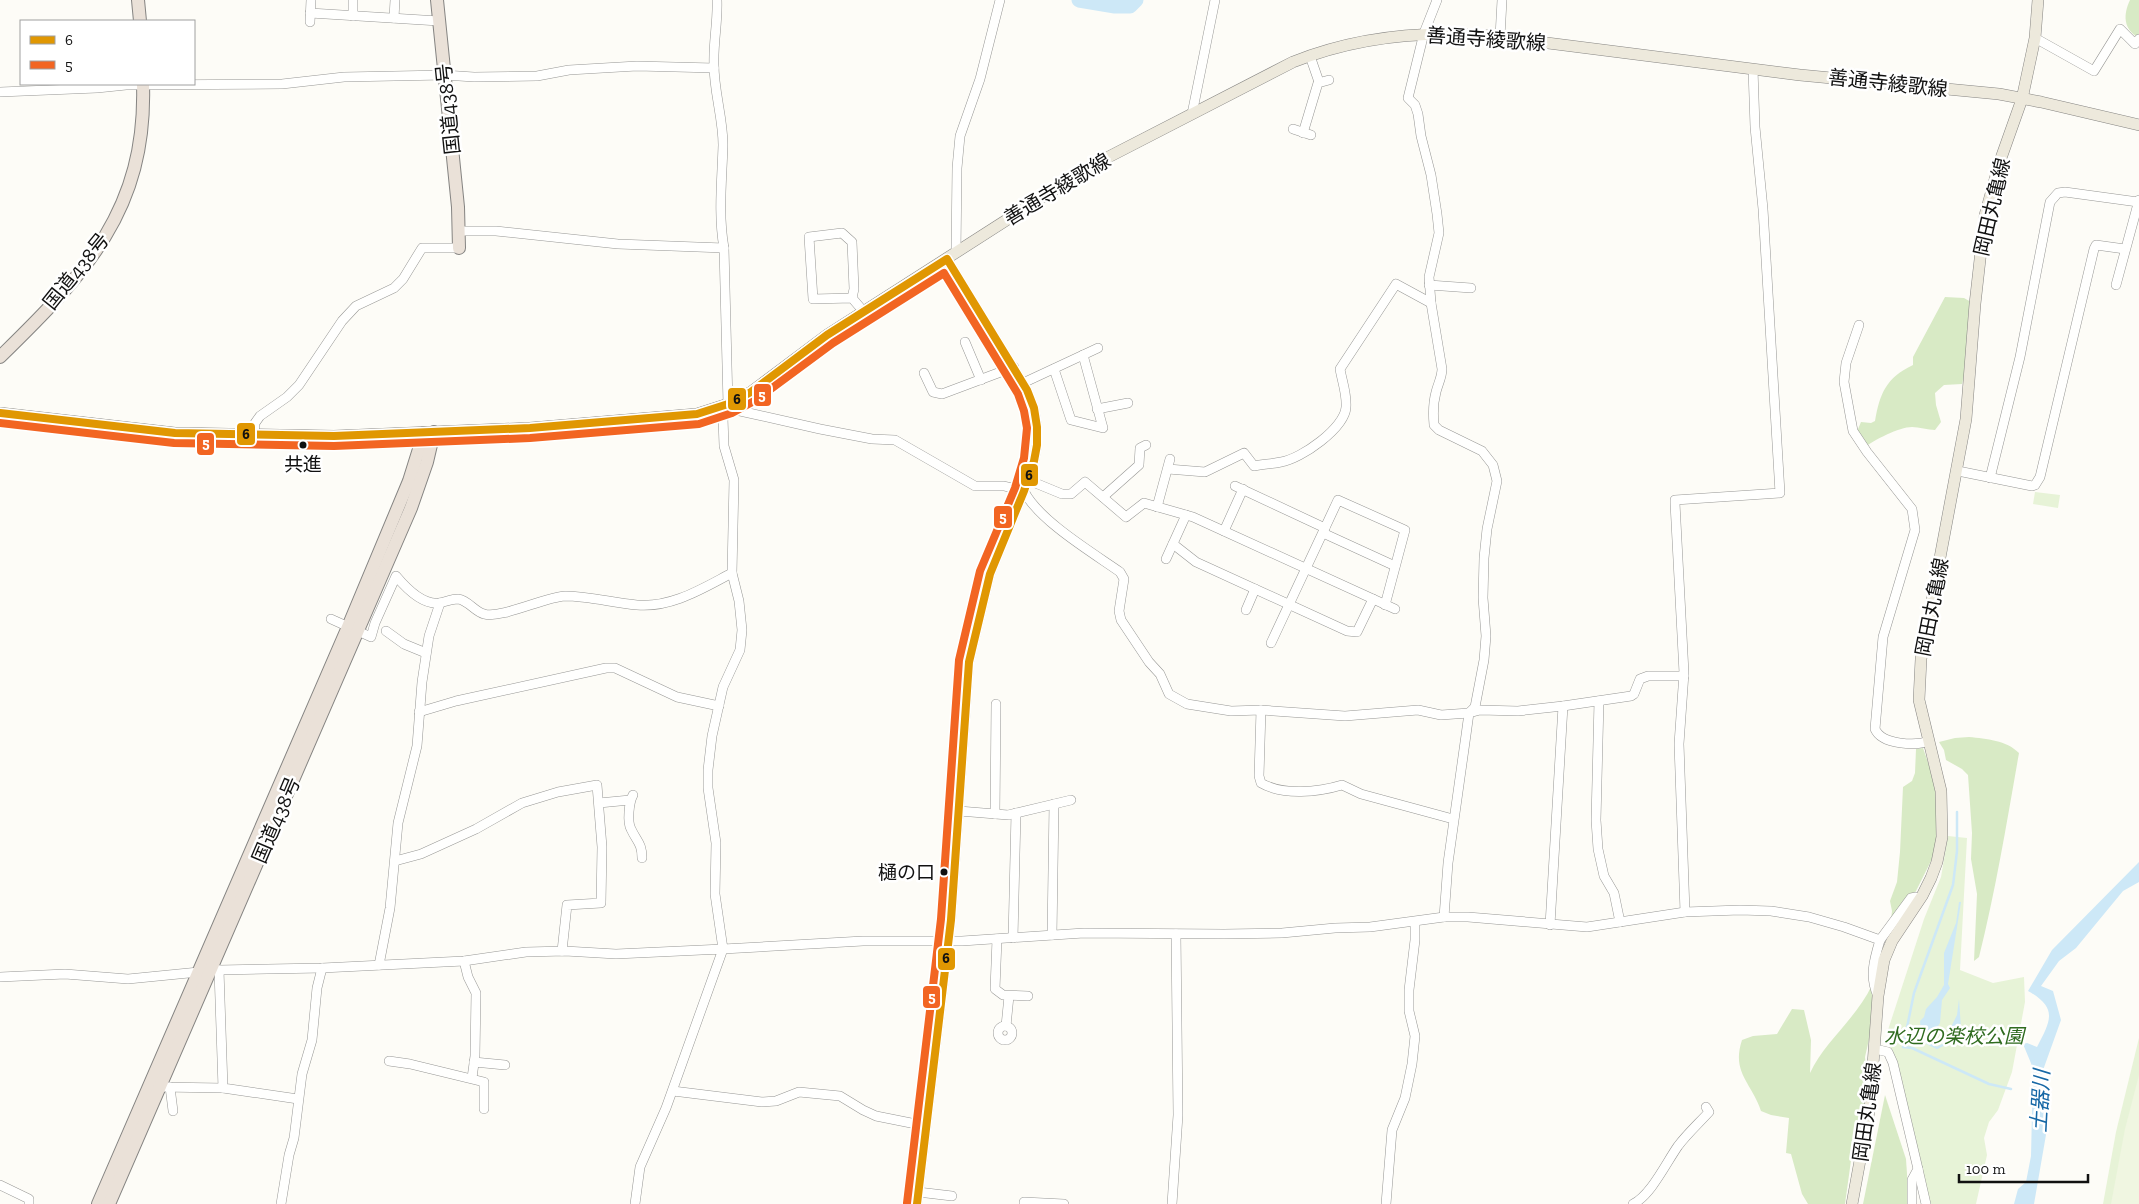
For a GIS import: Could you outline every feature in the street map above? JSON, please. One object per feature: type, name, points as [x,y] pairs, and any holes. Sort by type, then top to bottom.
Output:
[{"type":"highway","points":[[138,0],[140,20]]},
{"type":"highway","name":"国道438号","points":[[437,0],[458,207],[460,248]]},
{"type":"highway","name":"国道438号","points":[[0,357],[77,276],[96,252],[112,227],[125,199],[137,162],[142,136],[143,85]]},
{"type":"highway","name":"国道438号","points":[[109,1204],[165,1087],[209,971],[353,629],[411,508],[427,462],[429,433]]},
{"type":"highway","name":"国道438号","points":[[98,1204],[209,971]]},
{"type":"main road","name":"岡田丸亀線","points":[[1852,1204],[1870,1106],[1881,972],[1887,950],[1920,899],[1937,862],[1943,826],[1941,791],[1919,700],[1921,660],[1958,471],[1966,419],[1974,304],[1986,215],[2000,161],[2022,99],[2035,38],[2038,0]]},
{"type":"main road","name":"善通寺綾歌線","points":[[0,413],[175,434],[334,436],[530,428],[697,414],[728,404],[751,392],[827,335],[1091,166],[1310,56],[1357,42],[1424,33],[1456,33],[1500,37],[1753,69],[1999,94],[2139,125]]},
{"type":"street","points":[[311,0],[310,18],[353,16],[439,21]]},
{"type":"street","points":[[353,16],[354,0]]},
{"type":"street","points":[[394,18],[395,0]]},
{"type":"street","points":[[634,1204],[640,1167],[673,1091],[723,949],[715,894],[716,843],[708,788],[709,752],[723,687],[742,641],[742,616],[732,573],[734,480],[724,446],[723,428],[723,418],[728,404],[724,248],[720,223],[722,120],[714,68],[718,21],[717,0]]},
{"type":"street","points":[[917,1204],[949,941],[969,662],[990,574],[1024,491],[1037,445],[1034,408],[1023,383],[952,255],[960,136],[980,79],[1000,0]]},
{"type":"street","points":[[1192,114],[1215,0]]},
{"type":"street","points":[[1437,0],[1424,33],[1408,98],[1418,114],[1421,136],[1431,175],[1439,233],[1431,261],[1429,285],[1430,303],[1442,368],[1433,415],[1434,425],[1439,430],[1482,451],[1493,465],[1497,481],[1487,529],[1484,558],[1483,598],[1486,636],[1484,660],[1475,707],[1470,713],[1453,819],[1444,917]]},
{"type":"street","points":[[1500,37],[1502,0]]},
{"type":"street","points":[[2035,38],[2094,71],[2120,29],[2135,44],[2139,39]]},
{"type":"street","points":[[1293,129],[1307,134],[1319,82],[1310,56]]},
{"type":"street","points":[[195,85],[282,84],[344,77],[537,76],[569,70],[637,66],[714,68]]},
{"type":"street","points":[[1685,912],[1679,744],[1684,676],[1676,500],[1780,493],[1763,209],[1755,127],[1753,69]]},
{"type":"street","points":[[1319,82],[1329,80]]},
{"type":"street","points":[[0,92],[143,85]]},
{"type":"street","points":[[1990,478],[2020,357],[2050,202],[2058,193],[2065,192],[2139,201],[2116,285]]},
{"type":"street","points":[[459,231],[496,231],[618,244],[724,248]]},
{"type":"street","points":[[842,233],[852,242],[854,290],[852,298],[812,299],[809,237],[842,233]]},
{"type":"street","points":[[1958,471],[2032,486],[2036,485],[2040,477],[2094,249],[2096,245],[2101,244],[2125,249]]},
{"type":"street","points":[[254,435],[255,423],[260,416],[273,409],[299,385],[342,321],[356,306],[394,288],[403,279],[422,248],[460,248]]},
{"type":"street","points":[[1168,469],[1205,472],[1244,453],[1254,466],[1270,462],[1296,460],[1329,439],[1340,424],[1346,409],[1340,368],[1349,360],[1372,327],[1392,282],[1430,303]]},
{"type":"street","points":[[1429,285],[1471,288]]},
{"type":"street","points":[[852,298],[864,312]]},
{"type":"street","points":[[1859,325],[1846,363],[1844,382],[1853,430],[1867,452],[1912,509],[1915,521],[1915,530],[1883,637],[1876,729],[1877,734],[1885,739],[1920,743],[1930,741]]},
{"type":"street","points":[[965,342],[981,380]]},
{"type":"street","points":[[1023,383],[1098,348]]},
{"type":"street","points":[[1054,368],[1071,420],[1102,428],[1084,355]]},
{"type":"street","points":[[924,373],[933,392],[942,394],[1014,367]]},
{"type":"street","points":[[1098,409],[1128,403]]},
{"type":"street","points":[[728,404],[740,411],[820,429],[872,439],[895,440],[975,486],[1004,486],[1024,491]]},
{"type":"street","points":[[1103,497],[1139,465],[1140,448],[1146,445]]},
{"type":"street","points":[[1157,506],[1170,459]]},
{"type":"street","points":[[1028,480],[1062,494],[1071,494],[1085,482],[1126,517],[1144,503],[1186,515],[1395,609]]},
{"type":"street","points":[[1224,531],[1239,488],[1396,566]]},
{"type":"street","points":[[1024,491],[1028,500],[1057,526],[1120,572],[1124,579],[1119,610],[1121,620],[1149,662],[1160,674],[1169,694],[1177,700],[1202,707],[1231,711],[1261,710],[1345,716],[1418,710],[1441,715],[1470,713],[1480,710],[1518,711],[1631,696],[1634,694],[1640,679],[1648,676],[1684,676]]},
{"type":"street","points":[[1270,642],[1338,500],[1405,530],[1386,605]]},
{"type":"street","points":[[1166,559],[1186,515]]},
{"type":"street","points":[[1173,544],[1196,562],[1347,631],[1357,632],[1373,599]]},
{"type":"street","points":[[331,619],[372,637],[375,623],[396,576],[414,593],[428,602],[440,603],[451,599],[461,600],[484,614],[500,613],[565,596],[640,606],[666,602],[691,595],[732,573]]},
{"type":"street","points":[[1246,610],[1255,589]]},
{"type":"street","points":[[378,965],[390,908],[398,823],[417,746],[426,653],[429,636],[440,603]]},
{"type":"street","points":[[386,631],[404,644],[426,653]]},
{"type":"street","points":[[419,712],[456,701],[606,668],[615,668],[676,697],[719,706]]},
{"type":"street","points":[[1599,701],[1596,820],[1598,849],[1604,876],[1614,893],[1620,922]]},
{"type":"street","points":[[995,814],[996,704]]},
{"type":"street","points":[[1550,925],[1563,706]]},
{"type":"street","points":[[1261,710],[1259,776],[1261,783],[1271,789],[1326,790],[1342,785],[1361,794],[1453,819]]},
{"type":"street","points":[[395,861],[421,854],[476,829],[522,803],[558,792],[597,785],[602,847],[602,903],[567,905],[562,951]]},
{"type":"street","points":[[599,803],[632,797],[630,827],[642,847],[642,858]]},
{"type":"street","points":[[959,811],[995,814],[1016,813],[1071,800]]},
{"type":"street","points":[[1052,935],[1054,804]]},
{"type":"street","points":[[1013,938],[1016,813]]},
{"type":"street","points":[[1878,996],[1872,982],[1873,965],[1880,940],[1911,898],[1916,897],[1920,899]]},
{"type":"street","points":[[0,977],[65,974],[128,980],[209,971],[464,961],[526,952],[562,951],[616,954],[863,941],[949,941],[1118,932],[1176,934],[1282,933],[1415,922],[1444,917],[1502,918],[1550,925],[1587,926],[1685,912],[1740,910],[1771,911],[1809,917],[1880,940]]},
{"type":"street","points":[[1386,1204],[1392,1130],[1405,1098],[1415,1036],[1409,1011],[1409,990],[1415,940],[1415,922]]},
{"type":"street","points":[[1172,1204],[1178,1115],[1176,934]]},
{"type":"street","points":[[997,939],[995,989],[1003,996],[1028,996]]},
{"type":"street","points":[[464,961],[468,977],[476,993],[472,1078]]},
{"type":"street","points":[[281,1204],[294,1138],[302,1074],[312,1040],[317,988],[322,968]]},
{"type":"street","points":[[209,971],[223,1088]]},
{"type":"street","points":[[1006,1026],[1008,996]]},
{"type":"street","points":[[1875,1049],[1888,1052],[1893,1063],[1926,1204]]},
{"type":"street","points":[[389,1061],[410,1064],[484,1082],[484,1109]]},
{"type":"street","points":[[474,1062],[505,1064]]},
{"type":"street","points":[[173,1111],[165,1087],[223,1088],[298,1099]]},
{"type":"street","points":[[673,1091],[762,1102],[776,1101],[799,1092],[840,1096],[876,1116],[926,1126]]},
{"type":"street","points":[[1634,1204],[1649,1189],[1679,1144],[1710,1112],[1706,1107]]},
{"type":"street","points":[[1912,1204],[1912,1180],[1918,1170]]},
{"type":"street","points":[[0,1185],[29,1199],[29,1204]]},
{"type":"street","points":[[918,1192],[952,1196]]},
{"type":"street","points":[[1024,1204],[1024,1202],[1064,1204]]},
{"type":"green space","points":[[2130,0],[2139,0],[2139,38],[2127,26],[2126,11]]},
{"type":"green space","points":[[1945,297],[1964,298],[1971,302],[1966,368],[1962,384],[1944,385],[1935,393],[1941,422],[1935,430],[1915,427],[1900,429],[1887,434],[1864,448],[1856,434],[1861,422],[1871,423],[1875,421],[1882,394],[1890,381],[1913,365],[1913,357]]},
{"type":"green space","points":[[2035,492],[2060,495],[2058,508],[2033,504]]},
{"type":"green space","points":[[1969,737],[2002,743],[2019,753],[1991,906],[1979,957],[1974,961],[1977,894],[1971,859],[1972,833],[1968,775],[1962,769],[1946,760],[1944,750],[1939,742]]},
{"type":"green space","points":[[1923,748],[1936,785],[1941,824],[1935,853],[1910,903],[1891,920],[1890,901],[1897,882],[1900,852],[1903,787],[1912,781],[1915,773],[1916,749]]},
{"type":"green space","name":"水辺の楽校公園","points":[[1948,836],[1967,838],[1960,970],[1993,983],[2024,977],[2025,1002],[2012,1072],[1998,1110],[1989,1122],[1984,1138],[1987,1155],[1976,1204],[1929,1204],[1888,1041],[1888,1030],[1924,919],[1941,877]]},
{"type":"green space","points":[[1872,985],[1872,1026],[1865,1057],[1868,1085],[1860,1135],[1853,1146],[1845,1204],[1808,1204],[1802,1194],[1791,1154],[1786,1153],[1789,1118],[1761,1111],[1741,1070],[1739,1051],[1742,1040],[1753,1036],[1777,1034],[1792,1009],[1804,1010],[1811,1040],[1810,1073],[1816,1061],[1858,1009]]},
{"type":"green space","points":[[2139,1038],[2139,1204],[2103,1204],[2116,1132]]},
{"type":"green space","points":[[2139,1075],[2139,1204],[2111,1204],[2125,1129]]},
{"type":"green space","points":[[1885,1095],[1906,1159],[1909,1204],[1863,1204]]},
{"type":"water","name":"土器川","points":[[2139,862],[2139,882],[2123,891],[2076,948],[2059,961],[2041,986],[2053,991],[2061,1020],[2042,1073],[2047,1129],[2034,1204],[2014,1204],[2018,1189],[2026,1182],[2031,1156],[2033,1068],[2023,1044],[2027,1043],[2037,1047],[2046,1029],[2049,1015],[2044,1003],[2028,991],[2052,950]]},
{"type":"water","points":[[1959,902],[1961,902],[1948,984],[1950,988],[1942,1000],[1940,1023],[1932,1038],[1929,1035],[1925,1036],[1924,1032],[1921,1032],[1920,1021],[1924,1017],[1926,1009],[1937,997],[1944,985],[1944,953],[1956,923]]},
{"type":"water","points":[[1959,999],[1961,1028],[1959,1038],[1952,1042],[1949,1038],[1949,1031],[1957,1015]]},
{"type":"waterway","points":[[1079,0],[1115,6],[1130,6],[1136,0]]},
{"type":"waterway","points":[[1957,812],[1957,851],[1953,885],[1914,993],[1903,1047],[1912,1048],[1989,1084],[2011,1089]]},
{"type":"waterway","points":[[1904,1041],[1911,1040],[1922,1031]]},
{"type":"waterway","points":[[1918,1034],[1921,1040],[1937,1048],[1952,1040]]},
{"type":"transit line","name":"6","points":[[0,413],[175,433],[334,436],[530,428],[697,414],[728,404],[751,392],[827,335],[947,259],[1027,390],[1034,408],[1037,445],[1024,491],[990,574],[969,662],[951,920],[917,1204]]},
{"type":"transit line","name":"5","points":[[0,423],[174,443],[334,446],[530,438],[699,424],[732,413],[756,400],[833,343],[944,273],[1018,394],[1027,428],[1024,458],[1015,488],[980,571],[959,660],[941,919],[907,1203]]},
{"type":"place","name":"共進","points":[[303,445]]},
{"type":"place","name":"樋の口","points":[[944,872]]}]
